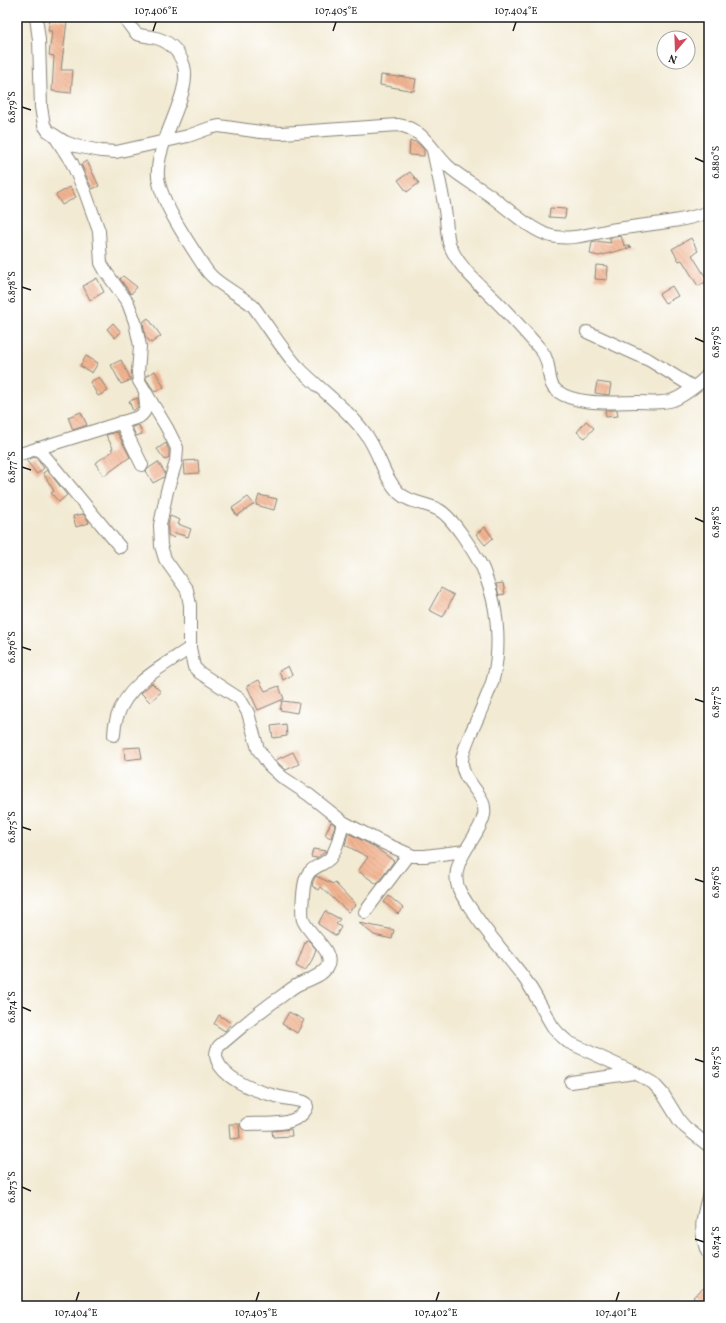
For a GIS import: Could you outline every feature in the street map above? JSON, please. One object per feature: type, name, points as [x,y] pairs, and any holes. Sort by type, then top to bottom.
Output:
[{"type":"street","points":[[36,17],[39,40],[41,114],[45,128],[54,135],[76,146],[101,151],[124,150],[188,136],[219,126],[261,132],[282,133],[398,125],[408,126],[418,132],[442,160],[454,171],[489,194],[528,224],[540,232],[550,236],[562,237],[585,235],[621,228],[661,224],[696,217],[709,212]]},
{"type":"street","points":[[124,17],[132,29],[138,34],[168,42],[175,49],[184,66],[184,87],[164,141],[158,171],[162,191],[175,218],[208,274],[253,306],[296,365],[361,427],[370,439],[383,467],[398,492],[409,500],[440,510],[447,516],[465,540],[485,574],[491,590],[496,618],[496,660],[494,675],[490,687],[466,744],[462,758],[462,766],[466,775],[479,794],[484,810],[482,820],[465,850],[458,868],[458,886],[462,894],[484,928],[524,977],[553,1027],[559,1034],[568,1042],[647,1079],[663,1094],[685,1127],[709,1146]]},
{"type":"street","points":[[54,135],[69,159],[85,192],[99,232],[100,258],[102,266],[128,303],[136,322],[140,346],[138,378],[145,394],[167,428],[177,448],[176,462],[167,491],[160,525],[160,535],[165,559],[187,590],[190,605],[190,648],[192,662],[197,670],[240,699],[248,713],[258,750],[269,765],[282,777],[309,795],[343,822],[379,842],[408,855],[425,856],[465,850]]},
{"type":"street","points":[[433,149],[446,210],[448,238],[452,249],[463,267],[470,275],[506,311],[546,356],[549,366],[550,383],[556,390],[572,398],[592,402],[659,402],[674,400],[705,379],[709,373]]},
{"type":"street","points":[[587,332],[649,360],[693,387]]},
{"type":"street","points":[[17,455],[139,417],[146,407],[145,394]]},
{"type":"street","points":[[121,422],[142,465]]},
{"type":"street","points":[[38,448],[120,547]]},
{"type":"street","points":[[114,735],[116,719],[128,694],[141,681],[190,648]]},
{"type":"street","points":[[247,1124],[291,1121],[300,1116],[307,1107],[304,1102],[268,1094],[241,1083],[231,1077],[224,1072],[218,1063],[216,1052],[219,1046],[261,1011],[296,986],[323,972],[328,966],[330,960],[327,953],[305,924],[303,920],[302,908],[306,877],[314,868],[325,863],[331,857],[335,850],[343,822]]},
{"type":"street","points":[[365,912],[408,855]]},
{"type":"street","points":[[571,1082],[635,1073]]},
{"type":"street","points":[[709,1194],[702,1218],[701,1231],[704,1246],[709,1256]]},
{"type":"building","points":[[50,19],[67,21],[61,70],[73,70],[71,93],[52,91],[54,56],[49,55],[52,31],[48,31]]},
{"type":"building","points":[[381,75],[416,79],[414,91],[380,85]]},
{"type":"building","points":[[410,141],[416,142],[421,146],[424,150],[424,156],[409,155]]},
{"type":"building","points":[[87,161],[99,186],[92,189],[81,164]]},
{"type":"building","points":[[410,172],[419,183],[407,192],[398,180]]},
{"type":"building","points":[[70,187],[76,197],[62,205],[56,195]]},
{"type":"building","points":[[550,208],[566,209],[565,218],[549,217]]},
{"type":"building","points":[[621,236],[624,245],[632,247],[599,256],[590,254],[592,242],[611,243],[609,238]]},
{"type":"building","points":[[691,238],[698,251],[692,255],[708,281],[698,286],[682,260],[679,261],[672,249]]},
{"type":"building","points":[[596,265],[608,266],[607,280],[595,279]]},
{"type":"building","points":[[123,276],[137,287],[131,294],[120,279]]},
{"type":"building","points":[[97,278],[104,292],[90,300],[83,286]]},
{"type":"building","points":[[672,286],[678,296],[665,303],[659,294]]},
{"type":"building","points":[[148,318],[161,336],[151,343],[145,336],[143,322]]},
{"type":"building","points":[[113,323],[121,332],[115,338],[107,329]]},
{"type":"building","points":[[86,356],[98,363],[92,373],[80,366]]},
{"type":"building","points":[[121,360],[131,380],[121,384],[111,365]]},
{"type":"building","points":[[155,371],[164,387],[155,392],[146,379],[146,376]]},
{"type":"building","points":[[99,377],[108,391],[98,396],[90,382]]},
{"type":"building","points":[[597,382],[611,384],[609,395],[595,393]]},
{"type":"building","points":[[138,398],[138,407],[133,411],[129,401]]},
{"type":"building","points":[[605,410],[617,410],[618,416],[606,417]]},
{"type":"building","points":[[81,412],[87,425],[73,430],[68,417]]},
{"type":"building","points":[[586,421],[594,428],[585,438],[577,432]]},
{"type":"building","points":[[139,425],[142,434],[136,436],[132,427]]},
{"type":"building","points":[[117,432],[130,457],[104,476],[95,463],[113,451],[111,449],[113,448],[106,435]]},
{"type":"building","points":[[166,443],[169,450],[169,457],[165,460],[157,449]]},
{"type":"building","points":[[35,457],[44,468],[37,474],[26,460]]},
{"type":"building","points":[[198,460],[199,473],[185,474],[184,461]]},
{"type":"building","points":[[158,462],[165,473],[164,477],[153,483],[146,471]]},
{"type":"building","points":[[47,470],[67,495],[59,502],[51,493],[54,491],[43,473]]},
{"type":"building","points":[[259,495],[277,499],[274,510],[256,505]]},
{"type":"building","points":[[248,497],[254,504],[237,516],[232,508]]},
{"type":"building","points":[[83,514],[89,523],[76,527],[73,516]]},
{"type":"building","points":[[170,516],[180,520],[178,524],[191,529],[188,537],[175,533],[174,538],[168,535]]},
{"type":"building","points":[[485,527],[493,538],[485,545],[476,534]]},
{"type":"building","points":[[503,583],[505,594],[499,595],[496,584]]},
{"type":"building","points":[[441,588],[454,595],[443,617],[429,610]]},
{"type":"building","points":[[288,666],[292,675],[283,680],[279,671]]},
{"type":"building","points":[[259,680],[265,691],[279,686],[284,699],[258,710],[247,686]]},
{"type":"building","points":[[152,683],[161,692],[150,702],[141,693]]},
{"type":"building","points":[[282,701],[299,703],[297,713],[280,710]]},
{"type":"building","points":[[286,724],[287,736],[273,738],[271,726]]},
{"type":"building","points":[[140,747],[142,758],[125,760],[124,748]]},
{"type":"building","points":[[293,752],[299,764],[286,770],[276,760]]},
{"type":"building","points":[[331,822],[335,825],[331,838],[325,835]]},
{"type":"building","points":[[348,833],[375,847],[394,861],[377,884],[358,871],[368,857],[345,845]]},
{"type":"building","points":[[313,849],[326,851],[317,858],[311,857]]},
{"type":"building","points":[[316,876],[333,884],[335,883],[356,905],[348,912],[321,887],[319,890],[312,886]]},
{"type":"building","points":[[389,896],[403,908],[398,914],[384,902]]},
{"type":"building","points":[[325,911],[340,919],[336,924],[341,927],[336,936],[318,924]]},
{"type":"building","points":[[359,923],[394,930],[392,939],[374,935]]},
{"type":"building","points":[[306,940],[309,941],[316,949],[312,960],[305,971],[296,966]]},
{"type":"building","points":[[289,1012],[304,1020],[297,1033],[282,1024]]},
{"type":"building","points":[[219,1015],[231,1023],[225,1031],[214,1024]]},
{"type":"building","points":[[229,1124],[239,1124],[240,1138],[230,1139]]},
{"type":"building","points":[[291,1129],[292,1136],[273,1137],[272,1131]]},
{"type":"building","points":[[705,1287],[709,1292],[709,1299],[701,1306],[693,1297]]}]
